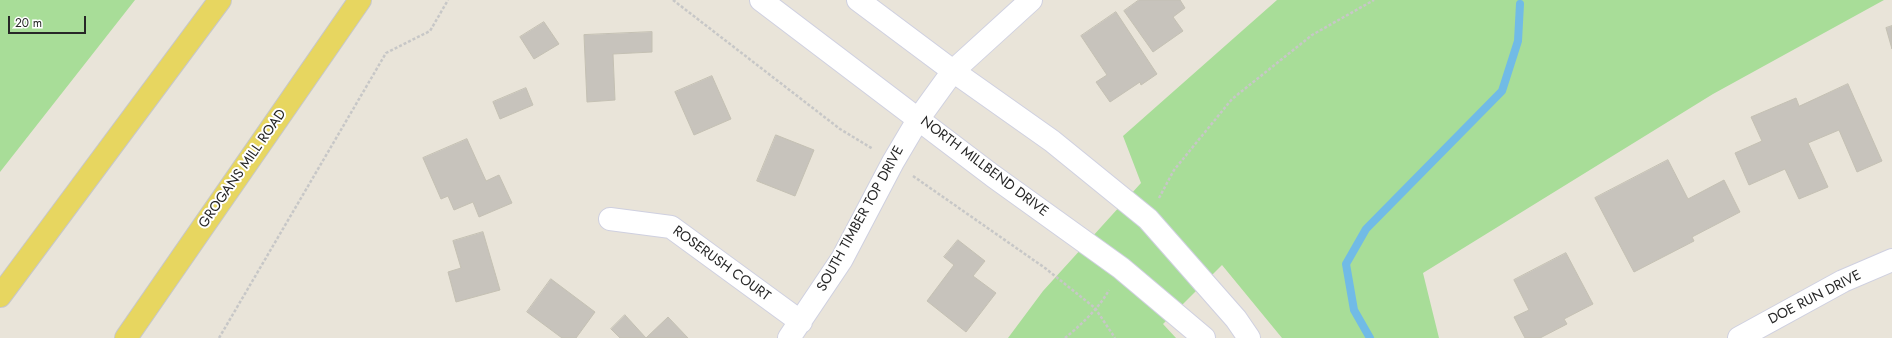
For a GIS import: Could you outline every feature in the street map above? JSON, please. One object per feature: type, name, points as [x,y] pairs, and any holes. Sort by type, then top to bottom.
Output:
[{"type":"main road","points":[[0,296],[220,0]]},
{"type":"main road","points":[[338,32],[346,0]]},
{"type":"main road","name":"GROGANS MILL ROAD","points":[[126,338],[360,0]]},
{"type":"street","name":"NORTH MILLBEND DRIVE","points":[[762,0],[919,118],[993,176],[1121,268],[1204,338]]},
{"type":"street","points":[[858,0],[953,72],[1052,141],[1148,218],[1236,319],[1249,338]]},
{"type":"street","name":"SOUTH TIMBER TOP DRIVE","points":[[795,330],[842,259],[893,162],[919,118],[953,72],[1031,0]]},
{"type":"street","name":"ROSERUSH COURT","points":[[610,219],[671,227],[795,330]]},
{"type":"street","name":"DOE RUN DRIVE","points":[[1739,338],[1843,281],[1892,260]]},
{"type":"path","points":[[219,338],[386,53],[430,31],[448,0]]},
{"type":"path","points":[[1148,218],[1174,170],[1232,99],[1312,35],[1374,0]]},
{"type":"path","points":[[1065,338],[1077,328],[1105,297],[1121,268]]},
{"type":"green space","points":[[0,0],[135,0],[0,172]]},
{"type":"green space","points":[[1277,0],[1884,0],[1713,94],[1423,273],[1439,338],[1282,338],[1222,265],[1163,324],[1176,338],[1008,338],[1043,291],[1141,183],[1123,136]]},
{"type":"building","points":[[1139,0],[1180,0],[1185,8],[1173,17],[1183,31],[1153,52],[1124,11]]},
{"type":"building","points":[[1116,12],[1157,74],[1141,85],[1140,82],[1110,102],[1096,82],[1107,75],[1081,36]]},
{"type":"building","points":[[544,22],[559,44],[534,59],[520,37]]},
{"type":"building","points":[[1892,26],[1892,49],[1886,28]]},
{"type":"building","points":[[652,32],[652,52],[613,54],[615,100],[587,102],[584,35]]},
{"type":"building","points":[[712,76],[731,119],[694,135],[675,92]]},
{"type":"building","points":[[1848,84],[1882,161],[1857,172],[1839,130],[1808,143],[1828,187],[1799,199],[1785,169],[1749,185],[1735,153],[1762,141],[1751,117],[1796,98],[1799,106]]},
{"type":"building","points":[[526,88],[533,105],[500,119],[493,102]]},
{"type":"building","points":[[776,135],[814,150],[795,196],[757,181]]},
{"type":"building","points":[[467,139],[486,181],[499,175],[512,203],[479,217],[473,202],[454,210],[448,196],[441,199],[423,158]]},
{"type":"building","points":[[1668,160],[1688,199],[1724,180],[1740,212],[1692,237],[1694,241],[1634,272],[1595,198]]},
{"type":"building","points":[[483,232],[500,290],[456,302],[448,272],[461,268],[453,241]]},
{"type":"building","points":[[958,240],[985,261],[973,276],[996,293],[966,332],[927,301],[954,265],[944,257]]},
{"type":"building","points":[[1566,253],[1593,304],[1564,319],[1567,324],[1540,338],[1525,338],[1514,317],[1529,310],[1514,280]]},
{"type":"building","points":[[551,279],[595,312],[576,338],[562,338],[527,312]]},
{"type":"building","points":[[625,315],[646,338],[620,338],[611,329]]},
{"type":"building","points":[[668,317],[688,338],[646,338]]},
{"type":"waterway","points":[[1370,338],[1354,310],[1346,264],[1366,229],[1502,91],[1518,41],[1520,4]]}]
